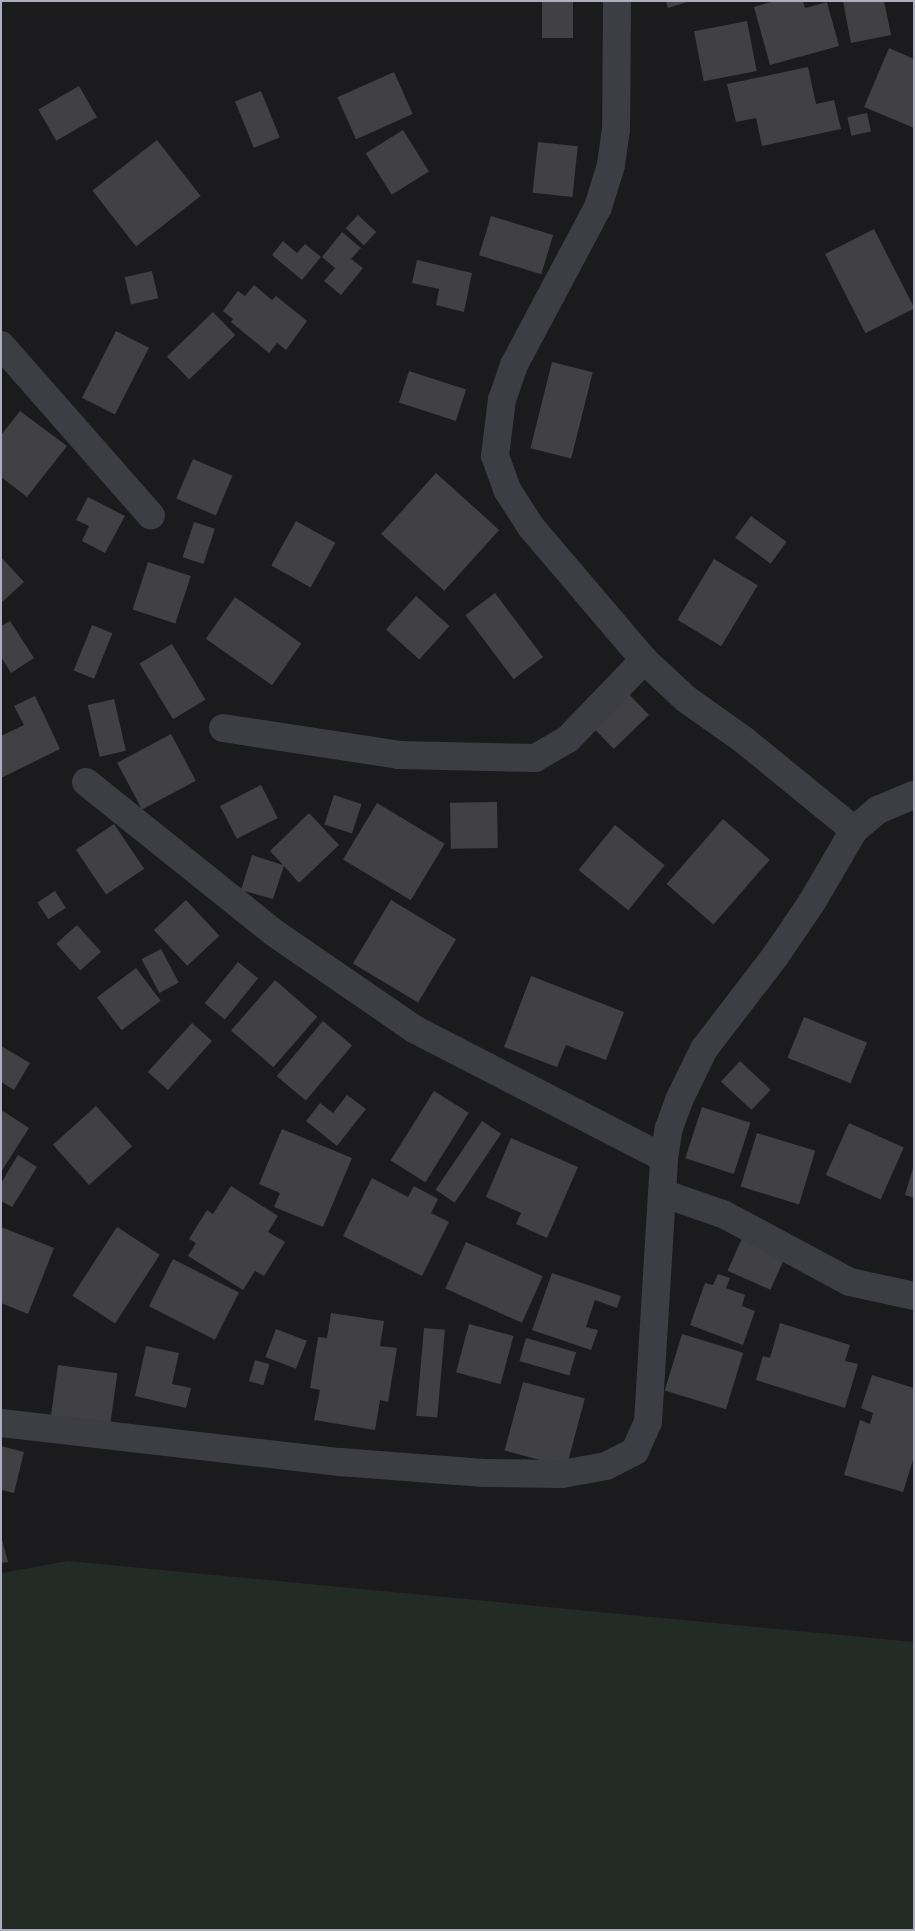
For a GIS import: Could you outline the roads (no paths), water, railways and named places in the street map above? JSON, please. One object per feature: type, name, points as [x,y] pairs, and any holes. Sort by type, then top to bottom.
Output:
[{"type":"street","points":[[617,1],[616,129],[611,164],[598,206],[514,365],[502,398],[496,428],[496,456],[508,491],[531,527],[644,660],[686,699],[745,741],[854,830]]},
{"type":"street","points":[[1,345],[152,516]]},
{"type":"street","points":[[223,728],[398,755],[535,758],[568,739],[644,660]]},
{"type":"street","points":[[86,782],[273,932],[414,1028],[664,1158]]},
{"type":"street","points":[[1,1422],[340,1462],[484,1473],[562,1474],[606,1466],[635,1451],[648,1422],[664,1158],[669,1128],[679,1100],[704,1049],[776,955],[812,902],[854,830],[878,810],[914,795]]},
{"type":"street","points":[[662,1193],[723,1214],[850,1282],[914,1296]]}]
